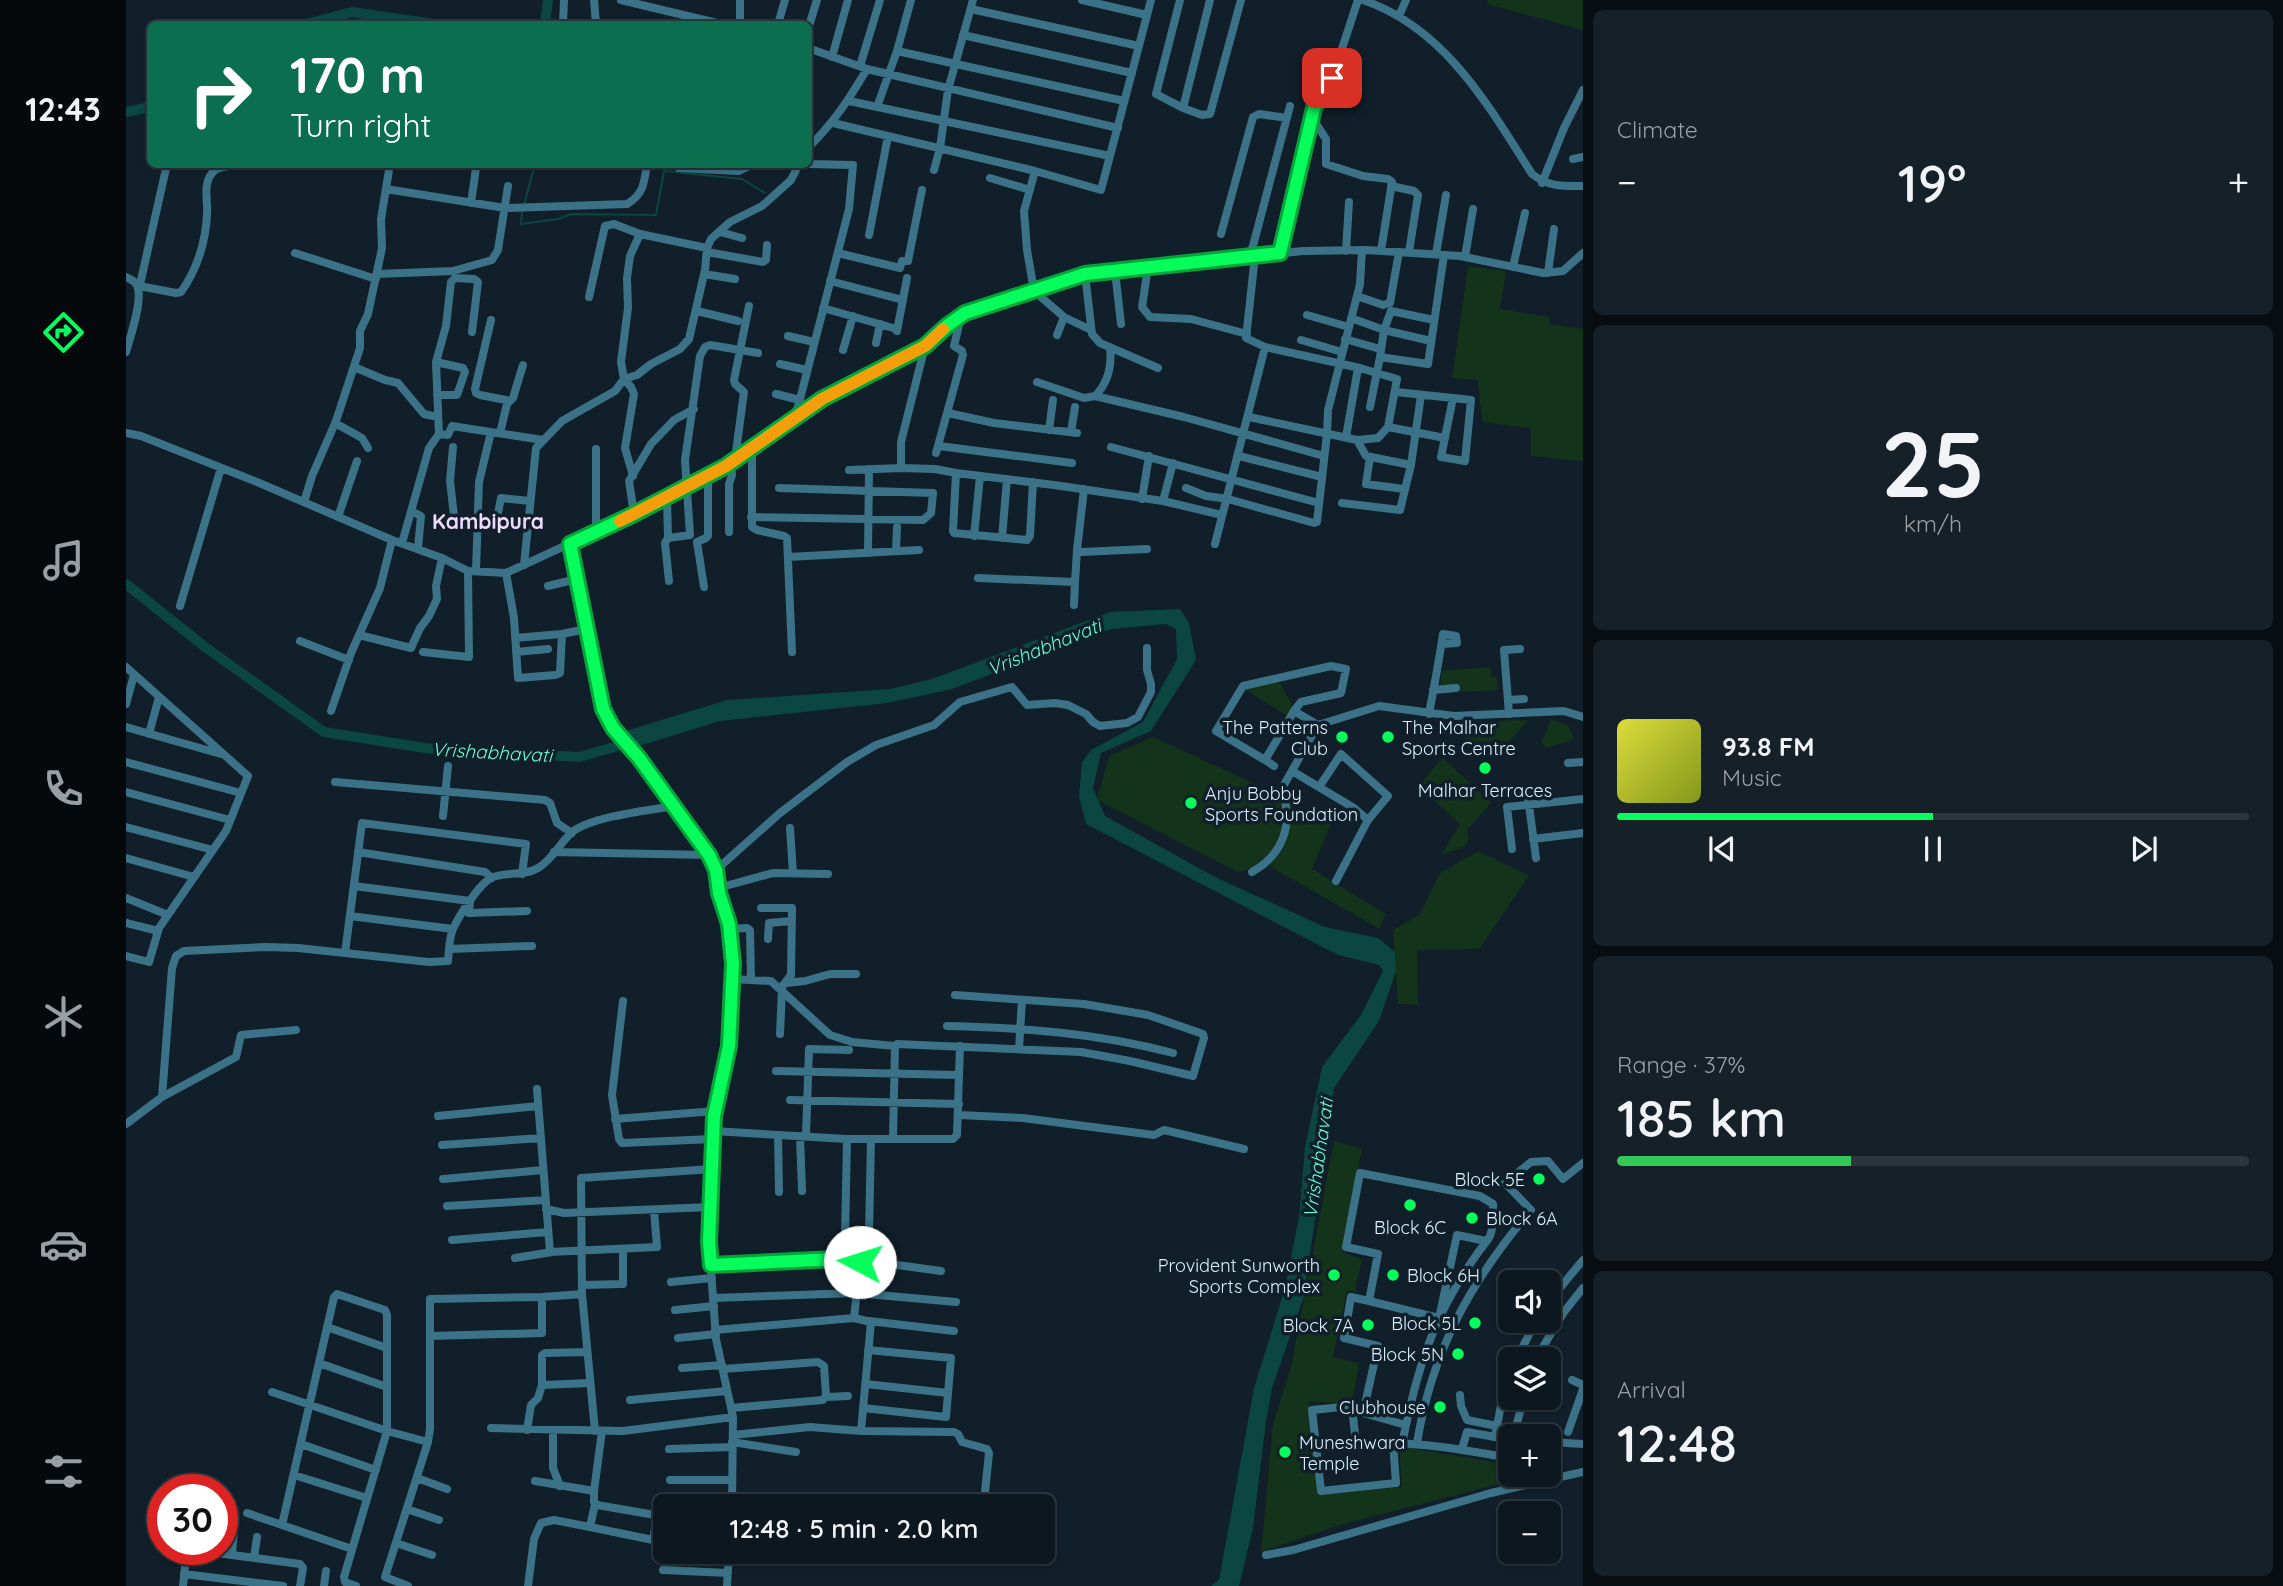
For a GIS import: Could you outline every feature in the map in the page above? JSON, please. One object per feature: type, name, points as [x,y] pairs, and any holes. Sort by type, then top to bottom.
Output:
[{"type":"street","points":[[564,0],[564,21]]},
{"type":"street","points":[[594,0],[596,21]]},
{"type":"street","points":[[621,0],[709,21]]},
{"type":"street","points":[[740,0],[740,21]]},
{"type":"street","points":[[779,21],[785,0]]},
{"type":"street","points":[[811,21],[817,0]]},
{"type":"street","points":[[832,57],[848,0]]},
{"type":"street","points":[[812,145],[849,101],[863,68],[880,0]]},
{"type":"street","points":[[877,107],[897,51],[911,0]]},
{"type":"street","points":[[1082,0],[1147,15]]},
{"type":"street","points":[[833,123],[1035,171],[1101,190],[1151,0]]},
{"type":"street","points":[[1180,0],[1156,94],[1202,115],[1210,114],[1241,0]]},
{"type":"street","points":[[1183,108],[1210,0]]},
{"type":"street","points":[[1399,16],[1406,0]]},
{"type":"street","points":[[1280,253],[1314,107],[1333,76],[1366,1],[1399,16],[1440,46],[1478,90],[1532,174],[1542,183],[1583,186]]},
{"type":"street","points":[[934,170],[940,148],[948,90],[972,4],[1139,46]]},
{"type":"street","points":[[963,35],[1132,73]]},
{"type":"street","points":[[812,50],[863,68],[948,90],[1118,128]]},
{"type":"street","points":[[897,51],[1124,102]]},
{"type":"street","points":[[1542,183],[1583,90]]},
{"type":"street","points":[[849,101],[1110,156]]},
{"type":"street","points":[[1249,417],[1357,440],[1378,438],[1388,427],[1396,391],[1397,379],[1265,347],[1247,338],[1252,256],[1290,106]]},
{"type":"street","points":[[1221,234],[1253,117],[1259,114],[1287,118]]},
{"type":"street","points":[[1311,116],[1326,139],[1326,164],[1392,182],[1381,251]]},
{"type":"street","points":[[869,234],[888,136]]},
{"type":"street","points":[[1573,159],[1583,157]]},
{"type":"street","points":[[792,420],[800,400],[849,209],[853,165],[812,164]]},
{"type":"street","points":[[126,352],[166,168]]},
{"type":"street","points":[[126,277],[134,281],[139,288],[181,292],[199,261],[207,214],[206,193],[212,172],[217,168]]},
{"type":"street","points":[[304,502],[335,423],[360,346],[360,331],[368,314],[382,248],[381,221],[389,168]]},
{"type":"street","points":[[471,203],[477,168]]},
{"type":"street","points":[[386,189],[505,208],[627,204],[643,191],[646,168]]},
{"type":"street","points":[[718,168],[738,171],[745,168]]},
{"type":"street","points":[[524,565],[536,448],[562,421],[615,391],[624,379],[637,375],[650,364],[680,349],[689,339],[697,311],[711,239],[730,222],[762,206],[791,180],[797,168]]},
{"type":"street","points":[[1035,171],[1024,211],[1034,291],[1064,317],[1091,330]]},
{"type":"street","points":[[990,178],[1030,190]]},
{"type":"street","points":[[295,253],[376,277],[453,271],[492,260],[498,250],[509,186]]},
{"type":"street","points":[[1391,186],[1414,191],[1418,195],[1409,252]]},
{"type":"street","points":[[838,253],[900,268],[902,261],[908,261],[922,190]]},
{"type":"street","points":[[1345,339],[1380,353],[1428,364],[1446,195]]},
{"type":"street","points":[[1346,250],[1349,202]]},
{"type":"street","points":[[1465,257],[1473,209]]},
{"type":"street","points":[[1513,267],[1525,213]]},
{"type":"street","points":[[589,297],[605,226],[614,224],[640,233],[763,262],[766,260],[767,245]]},
{"type":"street","points":[[1548,272],[1554,229]]},
{"type":"street","points":[[720,232],[742,238]]},
{"type":"street","points":[[633,476],[625,448],[634,394],[624,379],[621,362],[630,256],[640,233]]},
{"type":"street","points":[[126,432],[472,571],[506,573],[634,514],[733,461],[822,399],[925,346],[961,316],[1085,274],[1280,253],[1346,250],[1440,254],[1548,272],[1563,271],[1583,253]]},
{"type":"street","points":[[1186,488],[1206,496],[1228,499],[1314,523],[1318,518],[1328,410],[1360,284],[1362,250]]},
{"type":"street","points":[[1357,296],[1383,305],[1390,303],[1399,252]]},
{"type":"street","points":[[1147,267],[1142,307],[1150,317],[1191,319],[1247,334]]},
{"type":"street","points":[[1115,271],[1121,324]]},
{"type":"street","points":[[704,274],[735,279]]},
{"type":"street","points":[[1085,274],[1091,330],[1098,341],[1158,368]]},
{"type":"street","points":[[402,543],[429,449],[439,434],[436,362],[446,326],[451,282],[455,278],[474,279],[478,282],[472,332]]},
{"type":"street","points":[[823,308],[895,329],[907,278]]},
{"type":"street","points":[[830,281],[903,300]]},
{"type":"street","points":[[729,532],[729,484],[744,392],[734,382],[749,306]]},
{"type":"street","points":[[697,311],[738,321]]},
{"type":"street","points":[[1370,407],[1384,330],[1391,311],[1434,320]]},
{"type":"street","points":[[843,350],[853,316]]},
{"type":"street","points":[[961,316],[954,346],[962,351],[963,355],[937,450],[1072,463]]},
{"type":"street","points":[[1307,316],[1350,322],[1431,341]]},
{"type":"street","points":[[1056,335],[1064,317]]},
{"type":"street","points":[[491,320],[475,389],[476,393],[506,400],[508,404]]},
{"type":"street","points":[[876,343],[880,324]]},
{"type":"street","points":[[788,335],[814,342]]},
{"type":"street","points":[[1301,340],[1342,352]]},
{"type":"street","points":[[668,538],[691,535],[685,460],[700,356],[705,347],[710,345],[758,354]]},
{"type":"street","points":[[901,468],[901,442],[925,346]]},
{"type":"street","points":[[1095,396],[1103,388],[1111,361],[1110,347]]},
{"type":"street","points":[[1215,544],[1265,347]]},
{"type":"street","points":[[436,362],[463,368],[465,371],[457,395],[437,395]]},
{"type":"street","points":[[500,433],[523,365]]},
{"type":"street","points":[[780,365],[807,370]]},
{"type":"street","points":[[354,367],[398,383],[424,414],[438,417]]},
{"type":"street","points":[[1346,437],[1358,368]]},
{"type":"street","points":[[1037,382],[1084,398],[1095,396],[1324,456]]},
{"type":"street","points":[[1396,391],[1471,400],[1465,461],[1441,457],[1454,398]]},
{"type":"street","points":[[776,394],[800,400]]},
{"type":"street","points":[[1342,503],[1399,511],[1412,466],[1421,395]]},
{"type":"street","points":[[1049,430],[1053,400]]},
{"type":"street","points":[[948,413],[994,423],[1074,433],[1076,407]]},
{"type":"street","points":[[634,514],[629,485],[649,446],[672,421],[694,409]]},
{"type":"street","points":[[335,423],[362,438],[368,448]]},
{"type":"street","points":[[439,434],[448,435],[452,426],[543,440]]},
{"type":"street","points":[[1388,427],[1445,438]]},
{"type":"street","points":[[423,652],[469,657],[479,482],[491,432]]},
{"type":"street","points":[[1357,440],[1364,455],[1412,466]]},
{"type":"street","points":[[453,447],[450,481],[454,516],[458,519],[477,519]]},
{"type":"street","points":[[752,447],[752,528],[785,537],[792,652]]},
{"type":"street","points":[[1111,447],[1319,503]]},
{"type":"street","points":[[596,449],[596,532]]},
{"type":"street","points":[[1142,499],[1149,456]]},
{"type":"street","points":[[1239,456],[1322,477]]},
{"type":"street","points":[[1370,457],[1366,484],[1404,489]]},
{"type":"street","points":[[338,517],[356,461]]},
{"type":"street","points":[[1163,502],[1172,463]]},
{"type":"street","points":[[180,606],[221,468]]},
{"type":"street","points":[[868,552],[869,469]]},
{"type":"street","points":[[849,470],[936,469],[1084,489],[1223,515]]},
{"type":"street","points":[[956,473],[953,531],[974,536],[1024,541],[1029,538],[1033,482]]},
{"type":"street","points":[[704,587],[697,542],[708,536],[708,475]]},
{"type":"street","points":[[974,536],[980,476]]},
{"type":"street","points":[[1002,538],[1007,479]]},
{"type":"street","points":[[751,517],[926,519],[930,513],[933,493],[779,488]]},
{"type":"street","points":[[1074,605],[1084,489]]},
{"type":"street","points":[[667,497],[668,538],[665,543],[669,581]]},
{"type":"street","points":[[498,513],[501,498],[530,501]]},
{"type":"street","points":[[411,511],[421,516],[418,548]]},
{"type":"street","points":[[896,551],[897,527]]},
{"type":"street","points":[[331,711],[349,660],[380,588],[392,540]]},
{"type":"street","points":[[570,544],[603,709],[613,728],[639,758],[709,855],[716,870],[718,888],[730,929],[732,979],[729,1046],[715,1111],[710,1207],[716,1332],[732,1413],[732,1494]]},
{"type":"street","points":[[1077,550],[1147,549]]},
{"type":"street","points":[[788,556],[919,550]]},
{"type":"street","points":[[359,635],[411,648],[437,598],[436,586],[442,558]]},
{"type":"street","points":[[506,573],[511,597],[518,678],[558,675],[561,671],[562,634]]},
{"type":"street","points":[[978,578],[1075,582]]},
{"type":"street","points":[[548,586],[577,579]]},
{"type":"street","points":[[515,638],[586,629]]},
{"type":"street","points":[[300,640],[349,660]]},
{"type":"street","points":[[1429,714],[1442,644]]},
{"type":"street","points":[[716,870],[780,813],[847,762],[876,745],[934,725],[962,701],[1013,687],[1027,705],[1068,705],[1086,714],[1100,726],[1127,723],[1138,717],[1151,692],[1147,648]]},
{"type":"street","points":[[516,652],[548,649]]},
{"type":"street","points":[[1509,714],[1504,650],[1520,649]]},
{"type":"street","points":[[1265,760],[1301,702],[1341,693],[1346,669],[1331,666],[1243,686],[1216,731],[1274,766]]},
{"type":"street","points":[[126,667],[248,776],[226,831],[158,931],[149,962],[126,956]]},
{"type":"street","points":[[126,701],[134,675]]},
{"type":"street","points":[[1433,690],[1456,688]]},
{"type":"street","points":[[149,734],[159,697]]},
{"type":"street","points":[[1508,700],[1524,699]]},
{"type":"street","points":[[1252,872],[1270,860],[1282,842],[1287,815],[1281,790],[1318,725],[1379,706],[1429,714],[1564,711],[1583,717]]},
{"type":"street","points":[[1294,711],[1318,725]]},
{"type":"street","points":[[126,727],[224,755]]},
{"type":"street","points":[[1319,788],[1341,754],[1388,796],[1368,820],[1336,880]]},
{"type":"street","points":[[126,762],[241,793]]},
{"type":"street","points":[[1568,763],[1583,762]]},
{"type":"street","points":[[443,816],[447,766]]},
{"type":"street","points":[[1292,771],[1368,820]]},
{"type":"street","points":[[335,782],[545,800],[550,803],[557,823],[572,833]]},
{"type":"street","points":[[1527,790],[1536,858]]},
{"type":"street","points":[[126,792],[230,820]]},
{"type":"street","points":[[1512,849],[1506,807],[1583,799]]},
{"type":"street","points":[[162,1097],[172,968],[176,956],[184,951],[266,947],[429,962],[448,961],[453,929],[470,901],[492,878],[522,874],[541,866],[579,828],[610,818],[674,806]]},
{"type":"street","points":[[345,953],[362,823],[526,844],[522,874]]},
{"type":"street","points":[[126,827],[213,850]]},
{"type":"street","points":[[790,828],[793,874]]},
{"type":"street","points":[[1533,839],[1583,833]]},
{"type":"street","points":[[358,852],[485,872],[492,878]]},
{"type":"street","points":[[554,852],[709,855]]},
{"type":"street","points":[[126,858],[194,877]]},
{"type":"street","points":[[718,888],[768,874],[828,874]]},
{"type":"street","points":[[354,886],[470,901]]},
{"type":"street","points":[[126,898],[168,915]]},
{"type":"street","points":[[470,901],[469,913],[527,911]]},
{"type":"street","points":[[761,908],[792,907],[792,975],[783,986],[780,1034]]},
{"type":"street","points":[[350,916],[453,929]]},
{"type":"street","points":[[768,939],[769,923],[792,921]]},
{"type":"street","points":[[126,923],[158,931]]},
{"type":"street","points":[[730,929],[750,930],[751,979]]},
{"type":"street","points":[[449,949],[531,946]]},
{"type":"street","points":[[783,986],[830,974],[856,974]]},
{"type":"street","points":[[732,979],[768,980],[783,986],[830,1035],[852,1042],[895,1046],[1081,1052],[1130,1060],[1193,1076],[1204,1038],[1203,1034],[1148,1015],[1084,1004],[955,995]]},
{"type":"street","points":[[1019,1048],[1022,1000]]},
{"type":"street","points":[[623,1001],[612,1095],[619,1139],[622,1143],[713,1135],[955,1139],[959,1115],[960,1046]]},
{"type":"street","points":[[947,1026],[1021,1028],[1098,1036],[1173,1053]]},
{"type":"street","points":[[126,1124],[162,1097],[236,1058],[241,1035],[296,1030]]},
{"type":"street","points":[[893,1138],[895,1046]]},
{"type":"street","points":[[802,1191],[809,1049],[849,1050]]},
{"type":"street","points":[[776,1071],[959,1076]]},
{"type":"street","points":[[537,1089],[549,1250],[552,1252]]},
{"type":"street","points":[[790,1100],[959,1104]]},
{"type":"street","points":[[438,1116],[538,1106]]},
{"type":"street","points":[[615,1119],[715,1111]]},
{"type":"street","points":[[959,1115],[1023,1118],[1154,1135],[1166,1130],[1244,1149]]},
{"type":"street","points":[[779,1135],[779,1192]]},
{"type":"street","points":[[442,1145],[541,1138]]},
{"type":"street","points":[[845,1237],[847,1139]]},
{"type":"street","points":[[869,1234],[872,1139]]},
{"type":"street","points":[[1417,1443],[1430,1386],[1460,1311],[1495,1253],[1531,1210],[1505,1183],[1531,1162],[1548,1161],[1563,1179],[1583,1163]]},
{"type":"street","points":[[590,1527],[595,1504],[599,1431],[590,1383],[582,1289],[580,1178],[712,1169]]},
{"type":"street","points":[[443,1179],[543,1170]]},
{"type":"street","points":[[1369,1301],[1378,1254],[1346,1247],[1360,1173],[1480,1196],[1493,1204],[1494,1220],[1486,1241],[1439,1318],[1427,1348],[1410,1399],[1406,1425],[1397,1444],[1396,1483],[1321,1491],[1312,1410],[1352,1406],[1356,1445],[1397,1444],[1417,1443],[1498,1456]]},
{"type":"street","points":[[447,1206],[546,1205],[564,1213],[710,1207]]},
{"type":"street","points":[[515,1258],[552,1252],[657,1247],[654,1210]]},
{"type":"street","points":[[452,1240],[548,1232]]},
{"type":"street","points":[[1439,1318],[1457,1235],[1486,1241]]},
{"type":"street","points":[[379,1586],[385,1577],[428,1442],[428,1303],[432,1298],[542,1297],[623,1283],[623,1249]]},
{"type":"street","points":[[711,1265],[857,1258],[941,1271]]},
{"type":"street","points":[[1561,1286],[1583,1259]]},
{"type":"street","points":[[854,1318],[860,1260]]},
{"type":"street","points":[[671,1282],[712,1278]]},
{"type":"street","points":[[1543,1347],[1564,1312],[1583,1288]]},
{"type":"street","points":[[675,1310],[713,1302],[856,1293],[956,1303]]},
{"type":"street","points":[[282,1525],[335,1295],[385,1310],[387,1431],[344,1577],[345,1582],[356,1586]]},
{"type":"street","points":[[430,1336],[542,1333],[542,1297]]},
{"type":"street","points":[[1406,1425],[1363,1413],[1378,1346],[1345,1338],[1351,1297],[1439,1318]]},
{"type":"street","points":[[678,1338],[854,1318],[954,1331]]},
{"type":"street","points":[[861,1431],[869,1321]]},
{"type":"street","points":[[327,1327],[387,1348]]},
{"type":"street","points":[[863,1408],[946,1417],[951,1358],[868,1350]]},
{"type":"street","points":[[527,1430],[531,1405],[538,1398],[542,1385],[542,1355],[587,1352]]},
{"type":"street","points":[[319,1363],[387,1387]]},
{"type":"street","points":[[682,1368],[820,1363],[824,1366],[825,1396]]},
{"type":"street","points":[[1568,1432],[1583,1387],[1572,1380]]},
{"type":"street","points":[[542,1385],[590,1383]]},
{"type":"street","points":[[866,1384],[948,1393]]},
{"type":"street","points":[[630,1400],[727,1391]]},
{"type":"street","points":[[272,1392],[428,1442]]},
{"type":"street","points":[[1460,1395],[1467,1420],[1497,1426]]},
{"type":"street","points":[[491,1429],[623,1431],[819,1401],[825,1396],[848,1396]]},
{"type":"street","points":[[1462,1449],[1467,1432],[1495,1437],[1501,1410]]},
{"type":"street","points":[[669,1449],[732,1441],[810,1426],[861,1431],[954,1432],[962,1442],[987,1449],[989,1453],[985,1494]]},
{"type":"street","points":[[553,1431],[553,1468],[560,1486]]},
{"type":"street","points":[[732,1441],[796,1452]]},
{"type":"street","points":[[1561,1442],[1583,1442]]},
{"type":"street","points":[[301,1444],[376,1470]]},
{"type":"street","points":[[1561,1475],[1583,1472]]},
{"type":"street","points":[[294,1475],[367,1498]]},
{"type":"street","points":[[417,1478],[447,1489]]},
{"type":"street","points":[[670,1480],[732,1480]]},
{"type":"street","points":[[535,1481],[594,1491]]},
{"type":"street","points":[[1266,1555],[1293,1550],[1513,1487]]},
{"type":"street","points":[[595,1504],[653,1512]]},
{"type":"street","points":[[407,1509],[439,1520]]},
{"type":"street","points":[[247,1513],[352,1549]]},
{"type":"street","points":[[528,1586],[534,1538],[541,1523],[557,1520],[653,1540]]},
{"type":"street","points":[[254,1558],[257,1537]]},
{"type":"street","points":[[396,1543],[432,1555]]},
{"type":"street","points":[[238,1556],[301,1564],[300,1586]]},
{"type":"street","points":[[727,1586],[728,1564]]},
{"type":"street","points":[[183,1586],[185,1565]]},
{"type":"street","points":[[663,1570],[728,1573]]},
{"type":"street","points":[[324,1586],[326,1571]]},
{"type":"street","points":[[184,1574],[283,1586]]},
{"type":"street","points":[[385,1577],[408,1586]]},
{"type":"shaded area","points":[[1488,0],[1583,0],[1583,30],[1487,4]]},
{"type":"shaded area","points":[[1468,266],[1506,271],[1500,309],[1549,317],[1549,324],[1583,329],[1583,461],[1531,456],[1531,428],[1482,422],[1478,380],[1452,378]]},
{"type":"shaded area","points":[[1490,667],[1492,677],[1497,677],[1498,690],[1461,692],[1460,686],[1440,687],[1442,671]]},
{"type":"shaded area","points":[[1279,681],[1292,705],[1288,716],[1244,689]]},
{"type":"shaded area","points":[[1551,719],[1569,726],[1574,739],[1546,748],[1541,741]]},
{"type":"shaded area","points":[[1529,720],[1509,741],[1468,742],[1456,722]]},
{"type":"shaded area","name":"Anju Bobby Sports Foundation","points":[[1153,737],[1277,794],[1281,806],[1281,831],[1270,853],[1251,868],[1238,872],[1097,800],[1109,756]]},
{"type":"shaded area","points":[[1443,758],[1491,803],[1467,830],[1469,839],[1464,847],[1441,855],[1460,824],[1418,786]]},
{"type":"shaded area","points":[[1289,804],[1298,805],[1331,824],[1312,869],[1386,914],[1379,929],[1269,866],[1288,838],[1291,822]]},
{"type":"shaded area","points":[[1478,851],[1529,876],[1479,949],[1417,950],[1418,1005],[1398,1004],[1393,930],[1420,914],[1440,873]]},
{"type":"shaded area","points":[[1334,1141],[1362,1149],[1342,1252],[1362,1259],[1355,1291],[1347,1291],[1333,1357],[1359,1363],[1352,1405],[1309,1401],[1318,1495],[1402,1487],[1399,1446],[1498,1463],[1498,1484],[1340,1525],[1261,1552],[1273,1424],[1291,1367]]},
{"type":"water","points":[[1180,609],[1189,623],[1196,660],[1151,731],[1101,753],[1093,788],[1105,816],[1215,877],[1325,927],[1378,938],[1395,952],[1396,971],[1379,1021],[1334,1088],[1304,1296],[1272,1388],[1253,1528],[1239,1586],[1211,1586],[1219,1580],[1254,1388],[1285,1288],[1299,1217],[1305,1147],[1322,1067],[1361,1015],[1383,971],[1379,965],[1338,955],[1086,824],[1079,796],[1082,762],[1091,750],[1143,722],[1177,659],[1176,629],[1166,624],[1111,629],[952,689],[887,703],[720,721],[639,746],[626,731],[727,700],[890,689],[932,679],[1110,612]]},
{"type":"waterway","name":"Vrishabhavati","points":[[545,21],[548,0]]},
{"type":"waterway","name":"Vrishabhavati","points":[[318,21],[352,12],[414,21]]},
{"type":"waterway","name":"Vrishabhavati","points":[[126,112],[147,108]]},
{"type":"waterway","points":[[524,205],[534,168]]},
{"type":"waterway","points":[[522,211],[521,224],[558,219],[572,214],[656,215],[664,171],[742,179],[765,193]]},
{"type":"waterway","name":"Vrishabhavati","points":[[126,584],[205,647],[324,732],[425,748],[579,757],[649,737]]},
{"type":"slow traffic","points":[[620,521],[726,466],[822,399],[925,346],[943,329]]},
{"type":"place","name":"The Patterns Club","points":[[1342,737]]},
{"type":"place","name":"The Malhar Sports Centre","points":[[1388,737]]},
{"type":"place","name":"Malhar Terraces","points":[[1485,768]]},
{"type":"place","name":"Anju Bobby Sports Foundation","points":[[1191,803]]},
{"type":"place","name":"Block 5E","points":[[1539,1179]]},
{"type":"place","name":"Block 6C","points":[[1410,1205]]},
{"type":"place","name":"Block 6A","points":[[1472,1218]]},
{"type":"place","name":"Provident Sunworth Sports Complex","points":[[1334,1275]]},
{"type":"place","name":"Block 6H","points":[[1393,1275]]},
{"type":"place","name":"Block 5L","points":[[1475,1323]]},
{"type":"place","name":"Block 7A","points":[[1368,1325]]},
{"type":"place","name":"Block 5N","points":[[1458,1354]]},
{"type":"place","name":"Clubhouse","points":[[1440,1407]]},
{"type":"place","name":"Muneshwara Temple","points":[[1285,1452]]},
{"type":"district","name":"Kambipura","points":[[488,521]]},
{"type":"route","points":[[860,1262],[857,1258],[711,1265],[709,1242],[714,1116],[729,1046],[733,964],[729,924],[719,893],[716,870],[709,855],[639,758],[613,728],[603,709],[570,544],[726,466],[822,399],[925,346],[965,313],[1085,274],[1280,253],[1314,108],[1332,78]]}]
